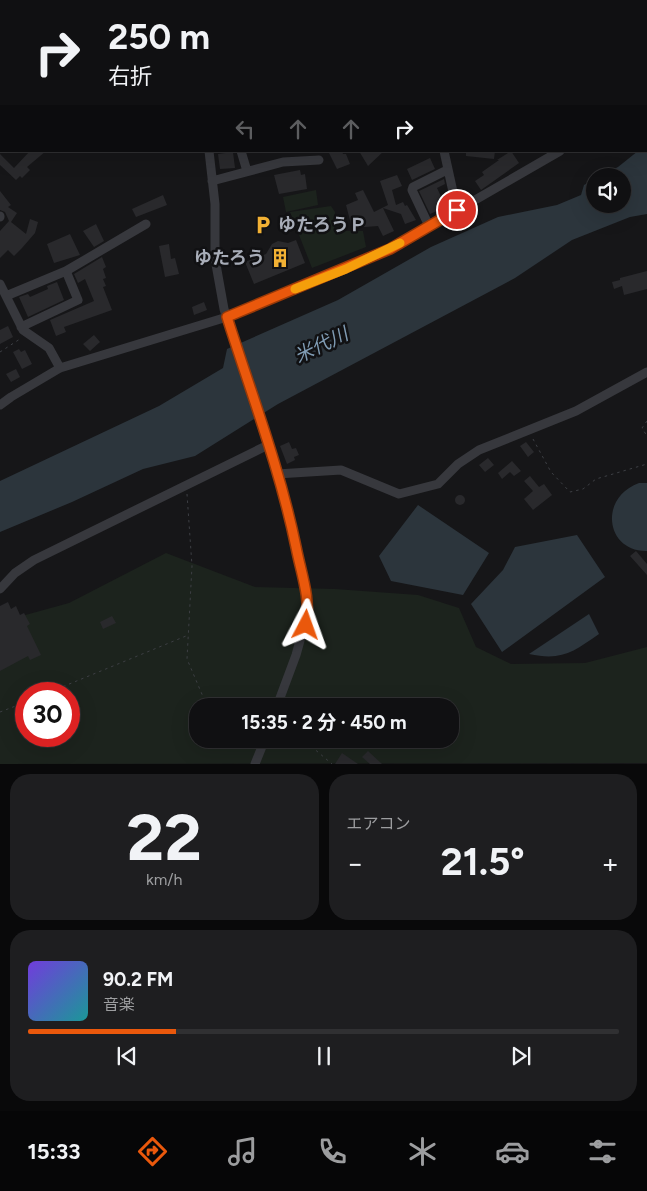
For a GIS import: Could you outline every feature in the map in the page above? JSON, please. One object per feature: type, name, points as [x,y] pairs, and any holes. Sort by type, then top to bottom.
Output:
[{"type":"street","points":[[209,152],[215,259],[227,317],[277,474],[301,565],[309,608],[296,655],[281,698]]},
{"type":"street","points":[[241,152],[247,171]]},
{"type":"street","points":[[444,152],[457,210]]},
{"type":"street","points":[[0,405],[60,368],[227,317],[346,269],[390,249],[558,152]]},
{"type":"street","points":[[212,181],[283,162],[319,160]]},
{"type":"street","points":[[429,226],[412,190],[447,170]]},
{"type":"street","points":[[6,296],[66,271],[146,224]]},
{"type":"street","points":[[21,326],[78,300],[66,271]]},
{"type":"street","points":[[0,284],[21,326],[29,335],[49,348],[60,368]]},
{"type":"street","points":[[277,474],[341,470],[399,494],[438,484],[458,464],[479,450],[576,411],[647,372]]},
{"type":"street","points":[[0,589],[15,573],[34,560],[185,486],[267,442]]},
{"type":"street","points":[[255,764],[261,748]]},
{"type":"path","points":[[0,352],[7,345],[29,335]]},
{"type":"path","points":[[647,421],[642,428],[647,436]]},
{"type":"path","points":[[527,431],[551,472],[570,492],[583,489],[596,479],[647,464]]},
{"type":"path","points":[[185,486],[192,566],[187,659],[203,698]]},
{"type":"path","points":[[74,682],[187,636]]},
{"type":"path","points":[[0,712],[15,706]]},
{"type":"path","points":[[313,748],[332,764]]},
{"type":"shaded area","points":[[316,190],[318,205],[286,212],[283,197]]},
{"type":"shaded area","points":[[331,206],[335,212],[334,231],[363,231],[366,247],[312,268],[290,212]]},
{"type":"shaded area","points":[[166,553],[255,587],[335,589],[418,595],[459,608],[476,647],[511,664],[585,663],[647,647],[647,763],[0,764],[0,622],[69,603]]},
{"type":"water","name":"米代川","points":[[637,152],[647,152],[647,214],[630,217],[572,240],[515,278],[278,404],[195,456],[143,469],[72,502],[0,532],[0,481],[159,406],[223,368],[227,349],[338,300],[431,247],[498,217],[557,205],[581,195],[586,184],[586,213],[631,213],[631,168],[616,168]]},
{"type":"water","points":[[639,483],[647,483],[647,551],[633,549],[623,543],[616,534],[612,523],[613,511],[617,500],[626,490]]},
{"type":"water","points":[[418,505],[489,553],[463,595],[391,581],[379,556]]},
{"type":"water","points":[[577,535],[605,577],[502,652],[471,604],[503,570],[515,547]]},
{"type":"water","points":[[589,614],[599,634],[590,640],[574,650],[559,655],[540,656],[529,654]]},
{"type":"building","points":[[29,152],[45,152],[27,167],[30,170],[22,178],[20,176],[16,180],[0,165],[0,154],[14,168]]},
{"type":"building","points":[[233,152],[235,168],[220,169],[218,154]]},
{"type":"building","points":[[328,152],[342,152],[346,154],[350,164],[337,169]]},
{"type":"building","points":[[360,152],[383,152],[368,166]]},
{"type":"building","points":[[466,152],[495,152],[494,159],[466,156]]},
{"type":"building","points":[[512,152],[519,163],[481,190],[475,181],[484,175],[482,172],[499,160],[497,160]]},
{"type":"building","points":[[430,158],[435,169],[412,180],[407,169]]},
{"type":"building","points":[[300,170],[301,175],[305,174],[307,189],[279,194],[274,175]]},
{"type":"building","points":[[397,175],[402,186],[392,190],[396,205],[403,202],[405,206],[407,205],[416,220],[405,224],[401,214],[383,208],[394,231],[383,236],[378,226],[352,228],[346,205],[358,200],[355,193],[363,190],[374,212],[388,205],[380,181]]},
{"type":"building","points":[[444,179],[445,184],[437,188],[446,207],[430,214],[419,191]]},
{"type":"building","points":[[0,191],[11,205],[8,207],[17,213],[11,222],[26,234],[30,219],[38,222],[35,233],[14,256],[8,250],[0,258],[0,231],[9,221],[5,212],[0,210]]},
{"type":"building","points":[[163,195],[167,205],[136,217],[132,209]]},
{"type":"building","points":[[96,224],[104,241],[94,247],[83,231]]},
{"type":"building","points":[[70,234],[80,255],[54,263],[47,244]]},
{"type":"building","name":"ゆたろう","points":[[296,240],[305,263],[254,284],[245,262],[266,254],[272,244],[278,241],[288,243]]},
{"type":"building","points":[[169,244],[171,259],[175,258],[179,274],[165,277],[159,246]]},
{"type":"building","points":[[102,257],[106,267],[103,269],[106,278],[103,279],[106,286],[103,287],[112,310],[64,327],[66,332],[56,336],[50,320],[94,301],[85,279],[78,283],[74,274]]},
{"type":"building","points":[[647,271],[647,289],[624,295],[622,286],[614,289],[612,282]]},
{"type":"building","points":[[57,282],[64,300],[28,317],[19,297],[28,294],[30,297],[48,289],[47,286]]},
{"type":"building","points":[[204,302],[207,310],[194,315],[192,307]]},
{"type":"building","points":[[8,326],[13,337],[0,344],[0,330]]},
{"type":"building","points":[[94,335],[100,342],[90,351],[83,344]]},
{"type":"building","points":[[19,349],[21,352],[25,350],[32,364],[22,369],[13,352]]},
{"type":"building","points":[[16,369],[20,377],[11,382],[6,374]]},
{"type":"building","points":[[289,442],[292,449],[296,448],[299,455],[294,457],[295,460],[287,464],[280,446]]},
{"type":"building","points":[[526,442],[534,452],[528,457],[520,446]]},
{"type":"building","points":[[488,458],[494,465],[485,472],[479,465]]},
{"type":"building","points":[[512,461],[521,471],[514,476],[510,472],[502,479],[498,473]]},
{"type":"building","points":[[530,476],[539,487],[544,484],[552,495],[533,510],[524,499],[533,491],[524,481]]},
{"type":"building","points":[[458,495],[462,495],[465,500],[464,504],[458,505],[455,502],[455,498]]},
{"type":"building","points":[[636,551],[647,564],[647,575],[630,556]]},
{"type":"building","points":[[8,602],[11,609],[16,606],[20,615],[24,613],[30,624],[27,626],[41,655],[30,660],[28,656],[0,671],[0,606]]},
{"type":"building","points":[[112,616],[116,623],[103,629],[100,622]]},
{"type":"building","points":[[368,751],[382,764],[370,764],[362,757]]},
{"type":"building","points":[[342,753],[358,764],[335,764]]},
{"type":"slow traffic","points":[[295,289],[346,269],[400,243]]},
{"type":"place","name":"ゆたろうＰ","points":[[263,225]]},
{"type":"place","name":"ゆたろう","points":[[280,258]]},
{"type":"route","points":[[306,625],[309,608],[303,580],[304,576],[294,536],[268,445],[227,317],[346,269],[390,249],[457,210]]}]
